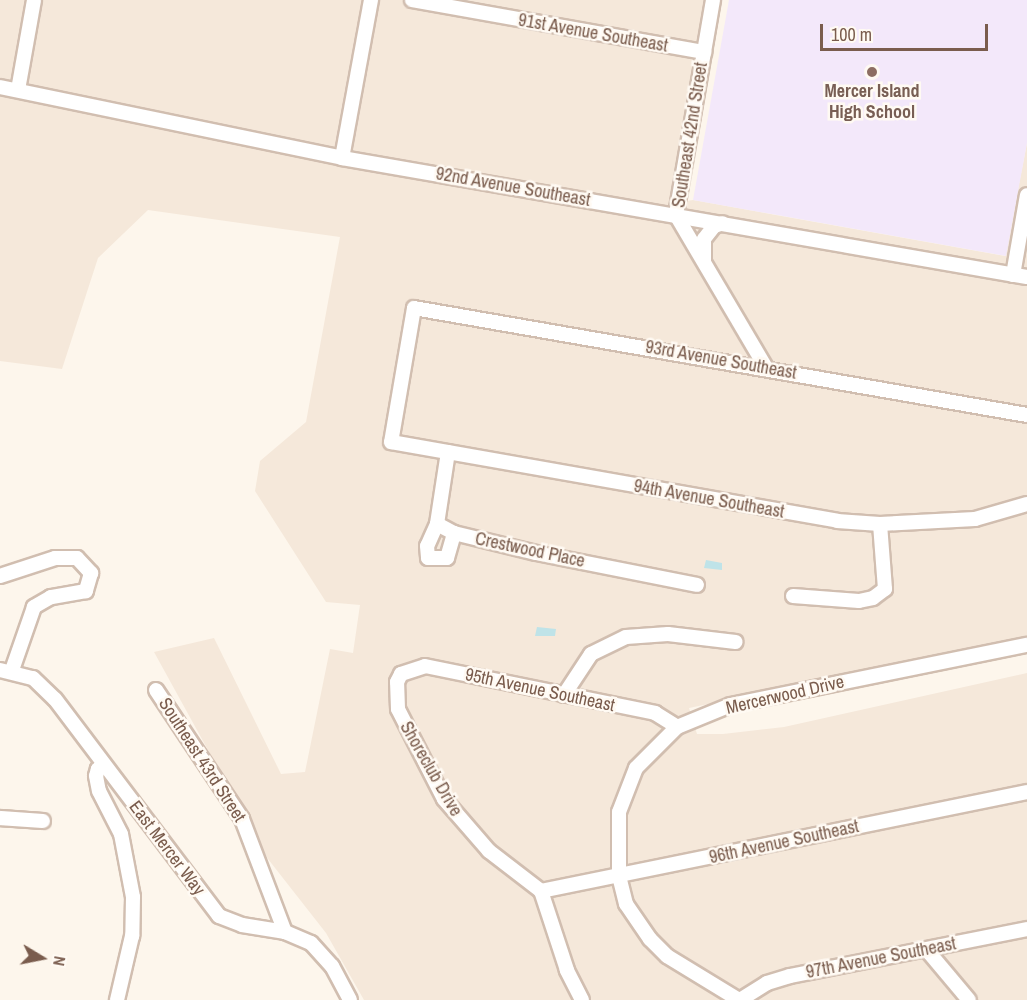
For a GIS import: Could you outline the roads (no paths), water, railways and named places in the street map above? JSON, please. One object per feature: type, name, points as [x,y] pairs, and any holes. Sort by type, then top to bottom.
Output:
[{"type":"street","points":[[18,90],[34,0]]},
{"type":"street","points":[[342,158],[372,0]]},
{"type":"street","name":"91st Avenue Southeast","points":[[412,0],[704,52]]},
{"type":"street","name":"Southeast 42nd Street","points":[[713,0],[676,215],[766,368]]},
{"type":"street","name":"92nd Avenue Southeast","points":[[0,87],[342,158],[1027,278]]},
{"type":"street","points":[[1013,275],[1027,195]]},
{"type":"street","points":[[705,263],[704,239],[714,226],[723,224]]},
{"type":"street","name":"93rd Avenue Southeast","points":[[391,442],[414,308],[1027,415]]},
{"type":"street","name":"94th Avenue Southeast","points":[[391,442],[825,519],[880,524],[975,519],[1027,504]]},
{"type":"street","points":[[448,452],[437,524],[427,546],[428,558],[447,558],[454,533]]},
{"type":"street","name":"Crestwood Place","points":[[437,524],[454,533],[697,585]]},
{"type":"street","points":[[793,596],[859,601],[873,598],[885,589],[880,524]]},
{"type":"street","points":[[0,576],[55,558],[77,558],[91,573],[86,591],[51,597],[34,607],[6,670]]},
{"type":"street","points":[[564,695],[591,654],[626,637],[668,634],[736,642]]},
{"type":"street","name":"Mercerwood Drive","points":[[740,1000],[668,956],[650,939],[626,904],[619,876],[617,838],[623,797],[636,768],[678,727],[767,696],[1027,645]]},
{"type":"street","name":"95th Avenue Southeast","points":[[400,674],[425,666],[655,713],[678,727]]},
{"type":"street","name":"East Mercer Way","points":[[6,670],[42,685],[219,916],[242,925],[285,932],[300,937],[322,953],[350,1000]]},
{"type":"street","name":"Shoreclub Drive","points":[[400,674],[398,710],[444,799],[489,851],[541,891]]},
{"type":"street","name":"Southeast 43rd Street","points":[[156,690],[242,819],[285,932]]},
{"type":"street","points":[[104,766],[98,769],[99,791],[120,834],[133,897],[132,936],[117,1000]]},
{"type":"street","name":"96th Avenue Southeast","points":[[541,891],[1027,792]]},
{"type":"street","points":[[0,818],[43,821]]},
{"type":"street","points":[[541,891],[567,970],[582,1000]]},
{"type":"street","name":"97th Avenue Southeast","points":[[740,1000],[767,983],[790,976],[1027,929]]},
{"type":"street","points":[[927,950],[969,1000]]},
{"type":"water","points":[[706,560],[722,563],[722,570],[704,568]]},
{"type":"water","points":[[537,627],[556,629],[555,636],[535,636]]},
{"type":"place","name":"Mercer Island High School","points":[[872,72]]}]
